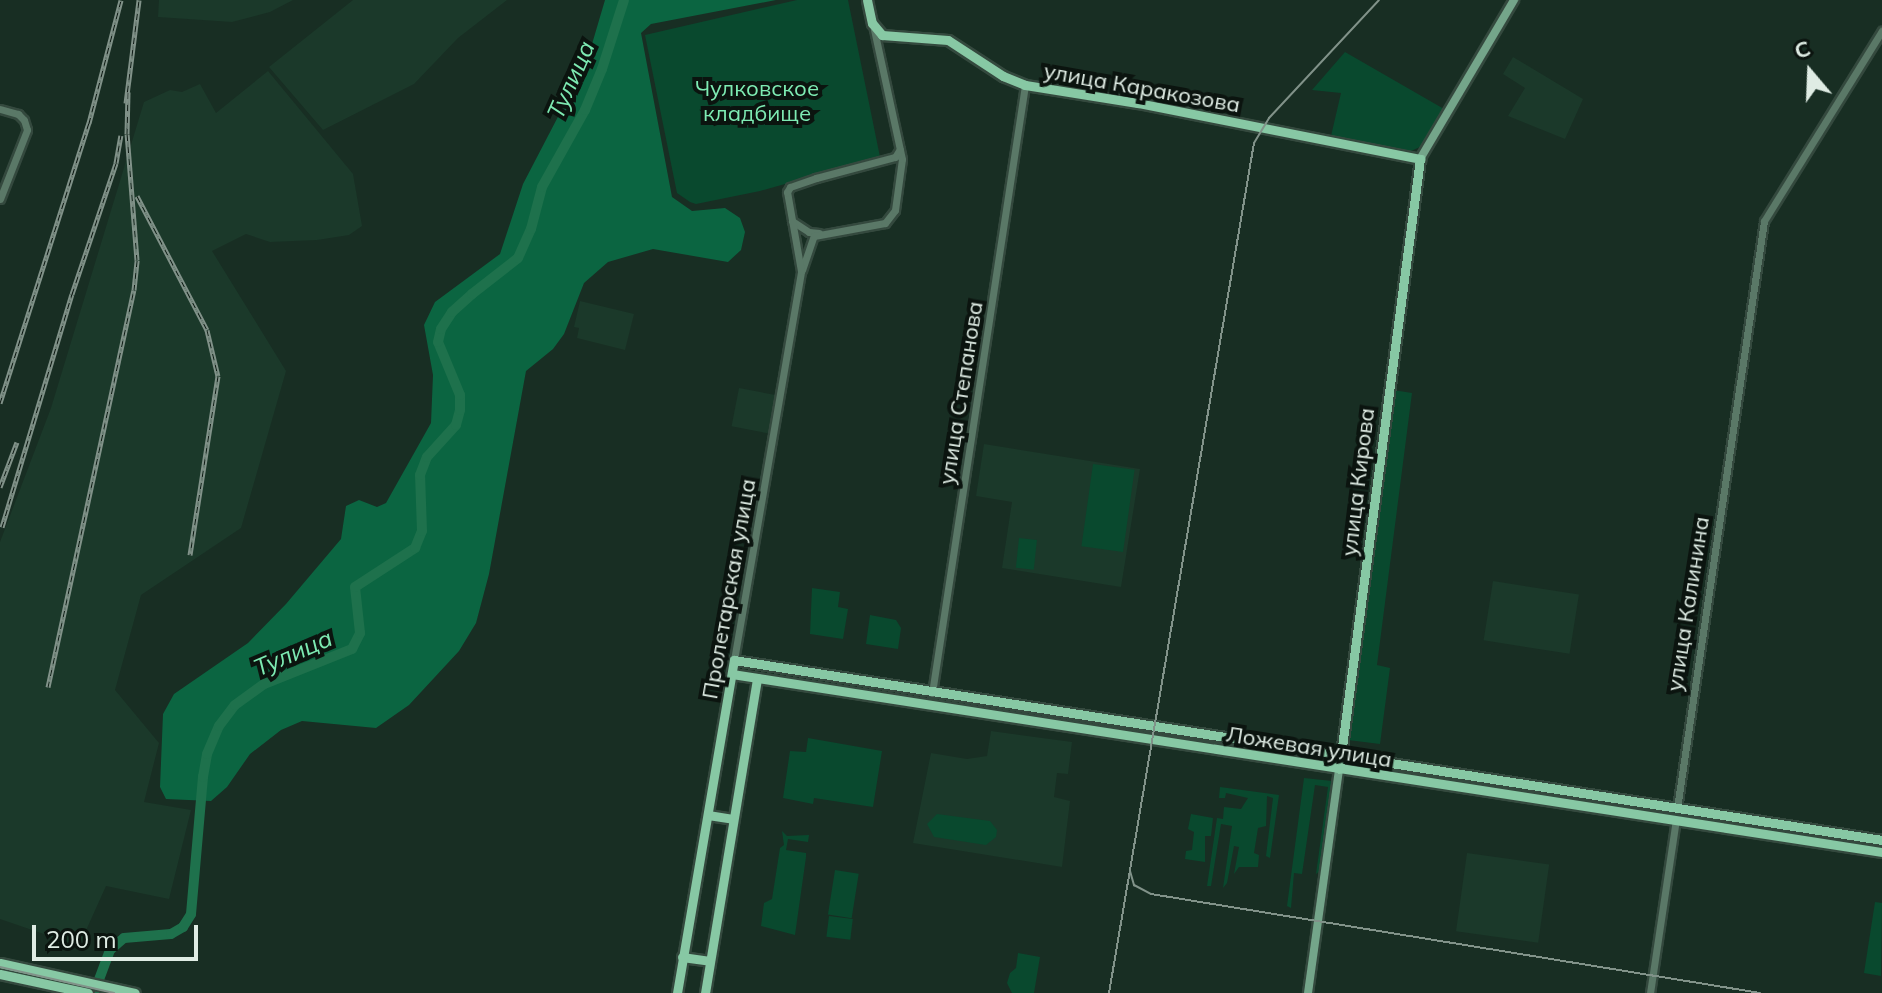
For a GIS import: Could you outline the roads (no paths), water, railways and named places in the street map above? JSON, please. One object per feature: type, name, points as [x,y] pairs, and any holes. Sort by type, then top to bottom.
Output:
[{"type":"main road","points":[[867,0],[872,23],[882,35],[899,39]]},
{"type":"main road","name":"улица Кирова","points":[[1308,993],[1420,159],[1514,0]]},
{"type":"main road","name":"улица Каракозова","points":[[899,39],[928,37],[948,40],[1003,76],[1025,85],[1138,103],[1420,159]]},
{"type":"main road","name":"Ложевая улица","points":[[734,660],[1882,840]]},
{"type":"main road","name":"Пролетарская улица","points":[[677,993],[734,660]]},
{"type":"main road","name":"Ложевая улица","points":[[732,674],[1882,852]]},
{"type":"main road","name":"Пролетарская улица","points":[[705,993],[757,678]]},
{"type":"main road","points":[[729,688],[737,681],[747,682],[754,693]]},
{"type":"main road","name":"улица Степанова","points":[[930,707],[932,693]]},
{"type":"main road","points":[[1058,726],[1060,713]]},
{"type":"main road","name":"улица Калинина","points":[[1676,820],[1677,808]]},
{"type":"main road","points":[[708,815],[733,819]]},
{"type":"main road","points":[[682,957],[710,961]]},
{"type":"main road","points":[[0,963],[88,993]]},
{"type":"main road","points":[[0,974],[135,993]]},
{"type":"street","points":[[792,221],[809,232],[819,233],[890,221],[901,178],[900,149],[872,23]]},
{"type":"street","name":"улица Калинина","points":[[1677,808],[1764,221],[1882,31]]},
{"type":"street","points":[[879,52],[882,45],[899,39]]},
{"type":"street","name":"улица Степанова","points":[[932,693],[996,298],[1025,85]]},
{"type":"street","points":[[0,109],[18,114],[27,130],[0,199]]},
{"type":"street","name":"Пролетарская улица","points":[[734,660],[801,271],[788,191],[791,186],[816,178],[895,157],[900,149]]},
{"type":"street","points":[[801,271],[811,240],[819,233]]},
{"type":"street","name":"улица Калинина","points":[[1650,993],[1676,820]]},
{"type":"waterway","name":"Тулица","points":[[94,993],[110,950],[124,938],[171,934],[183,927],[191,914],[203,777],[207,754],[219,726],[235,705],[264,684],[352,649],[360,633],[355,587],[415,548],[422,531],[420,475],[427,457],[456,425],[460,410],[460,395],[438,342],[441,329],[452,312],[518,258],[531,229],[542,187],[585,110],[602,69],[624,0]]},
{"type":"tram line","points":[[1109,993],[1254,143],[1269,118],[1379,0]]},
{"type":"tram line","points":[[1130,871],[1134,885],[1151,894],[1760,993]]},
{"type":"tram line","points":[[0,967],[114,993]]},
{"type":"railway","points":[[0,403],[89,123],[121,0]]},
{"type":"railway","points":[[126,103],[139,0]]},
{"type":"railway","points":[[48,687],[134,290],[137,260],[127,134],[128,92]]},
{"type":"railway","points":[[2,527],[72,294],[116,163],[121,135]]},
{"type":"railway","points":[[137,196],[207,330],[218,376],[190,555]]},
{"type":"railway","points":[[0,487],[17,442]]},
{"type":"park label","name":"Чулковское кладбище","points":[[757,100]]}]
